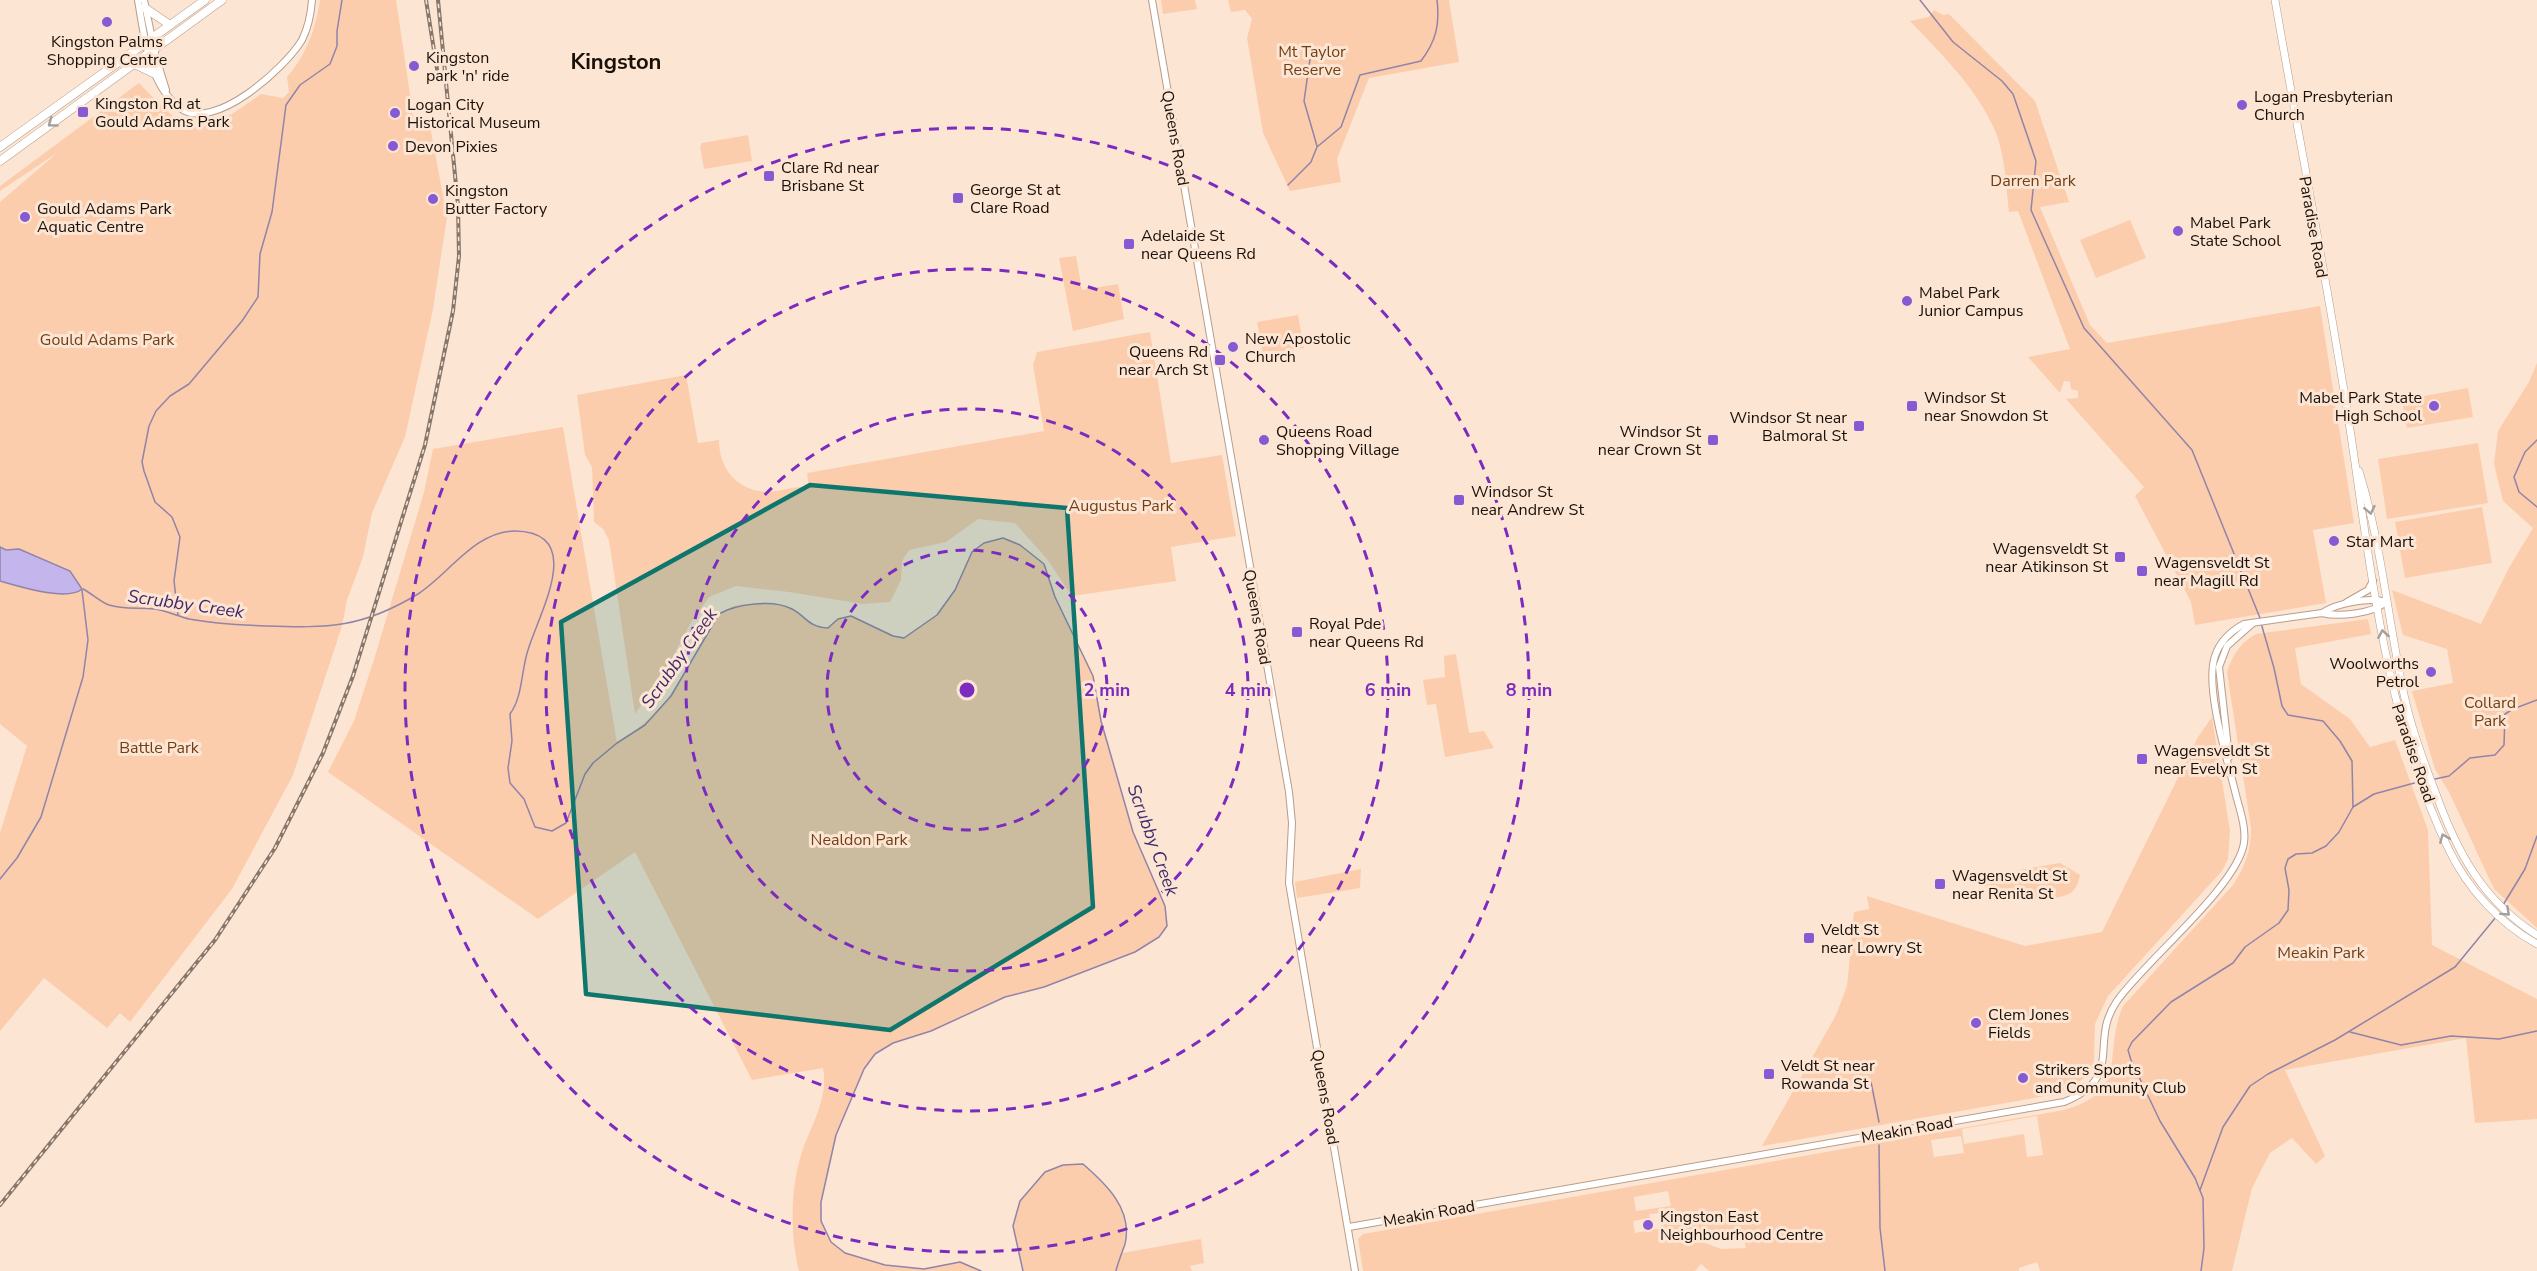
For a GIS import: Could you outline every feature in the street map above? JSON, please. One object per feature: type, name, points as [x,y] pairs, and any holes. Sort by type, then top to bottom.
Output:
[{"type":"main road","points":[[0,147],[205,0]]},
{"type":"main road","points":[[0,161],[222,0]]},
{"type":"main road","name":"Paradise Road","points":[[2275,0],[2393,693],[2424,787],[2460,870],[2489,902],[2537,944]]},
{"type":"main road","points":[[145,4],[170,25]]},
{"type":"main road","points":[[134,64],[155,74]]},
{"type":"main road","name":"Paradise Road","points":[[2354,454],[2371,515],[2405,699],[2427,770],[2460,853],[2489,902]]},
{"type":"main road","name":"Paradise Road","points":[[2518,927],[2537,935]]},
{"type":"street","points":[[138,0],[149,40]]},
{"type":"street","points":[[145,4],[155,74],[160,86],[182,109],[206,115],[225,107],[270,75],[291,56],[307,28],[312,0]]},
{"type":"street","name":"Queens Road","points":[[1152,0],[1289,792],[1292,823],[1289,883],[1355,1271]]},
{"type":"street","points":[[151,51],[166,91]]},
{"type":"street","points":[[2342,606],[2368,590],[2373,580]]},
{"type":"street","name":"Meakin Road","points":[[2322,613],[2330,607],[2377,600],[2386,602]]},
{"type":"street","points":[[2379,609],[2386,602]]},
{"type":"street","name":"Meakin Road","points":[[1349,1227],[2064,1102],[2081,1095],[2099,1076],[2104,1060],[2106,1023],[2118,999],[2221,885],[2241,855],[2244,831],[2215,698],[2213,664],[2217,651],[2229,634],[2244,624],[2322,613],[2331,615],[2379,609]]},
{"type":"highlighted area","points":[[810,485],[1067,508],[1093,907],[890,1030],[586,994],[561,622]]},
{"type":"green space","points":[[320,0],[396,0],[415,128],[430,126],[447,217],[433,309],[405,437],[372,513],[363,557],[347,600],[342,626],[293,775],[232,889],[130,1022],[120,1013],[107,1028],[44,978],[0,1031],[0,833],[27,746],[0,724],[0,202],[57,153],[0,191],[0,186],[139,83],[172,115],[196,127],[208,126],[222,120],[261,94],[283,98],[289,92],[287,77],[300,60],[309,41]]},
{"type":"green space","points":[[1161,0],[1195,0],[1197,9],[1163,14]]},
{"type":"green space","name":"Mt Taylor Reserve","points":[[1228,0],[1449,0],[1459,62],[1369,78],[1337,159],[1341,182],[1290,191],[1263,133],[1247,38],[1252,19],[1245,10],[1231,12]]},
{"type":"green space","name":"Darren Park","points":[[1934,10],[1943,15],[1949,14],[2035,101],[2069,202],[2040,207],[2090,325],[2107,343],[2320,306],[2354,523],[2313,530],[2326,603],[2195,625],[2191,602],[2135,496],[2144,487],[2066,399],[2078,398],[2078,391],[2071,389],[2070,382],[2064,381],[2060,393],[2028,357],[2070,349],[2018,211],[2009,212],[2003,157],[1993,126],[1966,83],[1910,21],[1929,17]]},
{"type":"green space","points":[[748,135],[752,161],[704,169],[700,146],[702,143]]},
{"type":"green space","points":[[2130,220],[2146,258],[2096,278],[2080,240]]},
{"type":"green space","points":[[1076,256],[1082,290],[1118,284],[1124,319],[1073,331],[1059,258]]},
{"type":"green space","points":[[1298,315],[1304,348],[1263,355],[1257,322]]},
{"type":"green space","name":"Augustus Park","points":[[1150,332],[1171,463],[1222,455],[1236,536],[1171,547],[1176,581],[1072,596],[1047,559],[1015,523],[978,519],[946,542],[909,550],[902,561],[901,580],[890,602],[863,604],[736,586],[709,597],[690,624],[668,666],[635,714],[609,540],[603,529],[594,522],[592,467],[585,455],[577,395],[686,375],[698,443],[719,440],[723,463],[735,480],[754,490],[765,492],[809,488],[807,473],[1044,431],[1033,365],[1037,352]]},
{"type":"green space","name":"Collard Park","points":[[2537,363],[2537,928],[2494,889],[2449,792],[2435,769],[2412,691],[2453,683],[2447,649],[2403,635],[2392,590],[2481,624],[2510,566],[2533,528],[2503,501],[2494,464],[2498,431],[2529,382]]},
{"type":"green space","points":[[2468,388],[2473,417],[2407,428],[2402,400]]},
{"type":"green space","name":"Nealdon Park","points":[[563,427],[617,743],[648,720],[661,706],[684,676],[711,625],[720,614],[729,608],[753,604],[780,605],[792,609],[817,626],[827,628],[838,619],[851,616],[893,636],[904,638],[937,615],[955,590],[972,552],[984,543],[1003,538],[1020,545],[1044,564],[1055,597],[1093,676],[1101,721],[1133,832],[1165,906],[1167,926],[1159,937],[1135,952],[1044,987],[1005,997],[931,1031],[893,1043],[875,1054],[864,1069],[836,1135],[821,1202],[821,1221],[831,1242],[845,1253],[885,1265],[924,1269],[960,1262],[981,1271],[799,1271],[794,1242],[793,1196],[802,1152],[824,1090],[823,1068],[752,1080],[635,852],[538,919],[328,772],[354,721],[424,492],[433,449]]},
{"type":"green space","points":[[2478,443],[2488,503],[2387,519],[2378,459]]},
{"type":"green space","points":[[2482,507],[2492,563],[2405,578],[2395,522]]},
{"type":"green space","name":"Meakin Park","points":[[2368,619],[2371,634],[2295,648],[2301,684],[2350,719],[2370,747],[2395,740],[2428,830],[2432,945],[2537,999],[2537,1119],[2475,1123],[2466,1038],[2285,1070],[2325,1156],[2316,1164],[2292,1138],[2270,1153],[2252,1188],[2232,1271],[2040,1271],[2037,1262],[2019,1268],[2019,1271],[1709,1271],[1701,1264],[1695,1271],[1363,1271],[1358,1239],[1363,1234],[2064,1110],[2085,1102],[2099,1092],[2107,1081],[2111,1069],[2117,1023],[2123,1006],[2233,885],[2246,858],[2251,828],[2227,672],[2237,650],[2256,634]],"holes":[[[2037,1116],[2043,1155],[2027,1157],[2024,1134],[1964,1144],[1962,1129]],[[1961,1136],[1964,1153],[1934,1157],[1931,1140]],[[1668,1191],[1671,1206],[1636,1211],[1634,1197]],[[1660,1213],[1662,1228],[1635,1233],[1633,1221],[1650,1218],[1649,1214]],[[1709,1229],[1725,1235],[1743,1235],[1746,1248],[1721,1249],[1703,1242]]]},
{"type":"green space","points":[[1456,654],[1469,733],[1484,731],[1494,748],[1445,757],[1436,704],[1427,705],[1423,680],[1445,677],[1444,656]]},
{"type":"green space","points":[[2212,717],[2230,831],[2228,859],[2222,871],[2108,996],[2095,1024],[2094,1062],[2089,1075],[2062,1093],[1762,1146],[1836,1015],[1847,986],[1854,912],[1869,909],[1867,896],[2025,946],[2102,932],[2198,737]]},
{"type":"green space","points":[[2060,863],[2080,875],[2075,888],[2065,896],[2043,899],[2017,898],[1995,893],[1984,883],[1983,876]]},
{"type":"green space","points":[[1361,869],[1360,888],[1297,898],[1295,882]]},
{"type":"green space","points":[[1083,1164],[1103,1183],[1118,1202],[1125,1225],[1122,1253],[1201,1239],[1204,1263],[1190,1266],[1192,1271],[1023,1271],[1013,1226],[1020,1201],[1045,1172],[1063,1165]]},
{"type":"shaded area","points":[[0,547],[6,550],[19,549],[70,571],[82,589],[75,593],[54,594],[0,581]]},
{"type":"waterway","points":[[178,615],[174,581],[180,537],[172,517],[155,502],[144,471],[142,462],[149,426],[156,411],[170,396],[189,384],[242,321],[258,297],[260,254],[272,212],[286,105],[300,85],[330,64],[337,46],[342,0]]},
{"type":"waterway","points":[[1288,185],[1311,162],[1317,147],[1341,127],[1360,75],[1421,61],[1436,32],[1437,0]]},
{"type":"waterway","points":[[1920,0],[1953,42],[2002,81],[2013,94],[2036,161],[2031,210],[2084,328],[2192,450],[2260,618]]},
{"type":"waterway","points":[[1310,59],[1304,101],[1317,146]]},
{"type":"waterway","points":[[2537,440],[2525,452],[2514,477],[2519,492],[2537,507]]},
{"type":"waterway","name":"Scrubby Creek","points":[[83,589],[109,605],[155,609],[199,621],[308,627],[345,624],[379,614],[418,594],[463,555],[487,538],[515,531],[537,535],[549,545],[554,559],[553,577],[528,650],[520,691],[510,714],[512,741],[508,768],[510,783],[524,799],[535,827],[552,831],[566,823],[585,774],[593,763],[617,743],[645,725],[671,696],[719,614],[745,605],[775,604],[792,609],[816,626],[828,628],[838,619],[851,616],[893,636],[904,638],[937,615],[955,590],[972,552],[984,543],[1003,538],[1020,545],[1044,564],[1055,597],[1093,676],[1101,721],[1133,832],[1165,906],[1167,926],[1159,937],[1135,952],[1044,987],[1005,997],[931,1031],[893,1043],[875,1054],[864,1069],[836,1135],[821,1202],[821,1221],[831,1242],[845,1253],[885,1265],[924,1269],[960,1262],[981,1271]]},
{"type":"waterway","points":[[0,879],[17,858],[41,817],[83,677],[88,640],[82,590]]},
{"type":"waterway","points":[[2261,623],[2282,706],[2288,715],[2323,721],[2340,741],[2352,761],[2353,807]]},
{"type":"waterway","points":[[2435,779],[2449,776],[2470,758],[2495,755],[2504,745],[2505,714],[2537,700]]},
{"type":"waterway","points":[[2201,1271],[2204,1248],[2203,1198],[2195,1178],[2160,1121],[2128,1050],[2132,1042],[2171,1002],[2233,963],[2245,947],[2279,923],[2288,910],[2289,890],[2285,868],[2288,859],[2296,854],[2312,853],[2326,846],[2339,832],[2353,807],[2374,794],[2418,782]]},
{"type":"waterway","points":[[2503,905],[2525,869],[2537,836]]},
{"type":"waterway","points":[[2200,1190],[2223,1127],[2250,1086],[2268,1074],[2335,1040],[2455,967],[2496,917]]},
{"type":"waterway","points":[[2350,1032],[2401,1045],[2451,1036],[2499,1039],[2537,1031]]},
{"type":"waterway","points":[[1871,1082],[1879,1122]]},
{"type":"waterway","points":[[1879,1145],[1880,1228],[1885,1271]]},
{"type":"waterway","name":"Scrubby Creek","points":[[1023,1271],[1013,1226],[1020,1201],[1045,1172],[1063,1165],[1083,1164],[1116,1198],[1125,1220],[1125,1244],[1116,1271]]},
{"type":"railway","points":[[426,0],[437,69]]},
{"type":"railway","points":[[0,1205],[215,940],[275,848],[323,753],[353,676],[425,445],[453,311],[459,256],[458,206],[438,0]]},
{"type":"place","name":"Kingston Palms Shopping Centre","points":[[107,22]]},
{"type":"place","name":"Kingston park 'n' ride","points":[[414,66]]},
{"type":"place","name":"Logan Presbyterian Church","points":[[2242,105]]},
{"type":"place","name":"Kingston Rd at Gould Adams Park","points":[[83,112]]},
{"type":"place","name":"Logan City Historical Museum","points":[[395,113]]},
{"type":"place","name":"Devon Pixies","points":[[393,146]]},
{"type":"place","name":"Clare Rd near Brisbane St","points":[[769,176]]},
{"type":"place","name":"George St at Clare Road","points":[[958,198]]},
{"type":"place","name":"Kingston Butter Factory","points":[[433,199]]},
{"type":"place","name":"Gould Adams Park Aquatic Centre","points":[[25,217]]},
{"type":"place","name":"Mabel Park State School","points":[[2178,231]]},
{"type":"place","name":"Adelaide St near Queens Rd","points":[[1129,244]]},
{"type":"place","name":"Mabel Park Junior Campus","points":[[1907,301]]},
{"type":"place","name":"New Apostolic Church","points":[[1233,347]]},
{"type":"place","name":"Queens Rd near Arch St","points":[[1220,360]]},
{"type":"place","name":"Windsor St near Snowdon St","points":[[1912,406]]},
{"type":"place","name":"Mabel Park State High School","points":[[2434,406]]},
{"type":"place","name":"Windsor St near Balmoral St","points":[[1859,426]]},
{"type":"place","name":"Queens Road Shopping Village","points":[[1264,440]]},
{"type":"place","name":"Windsor St near Crown St","points":[[1713,440]]},
{"type":"place","name":"Windsor St near Andrew St","points":[[1459,500]]},
{"type":"place","name":"Star Mart","points":[[2334,541]]},
{"type":"place","name":"Wagensveldt St near Atikinson St","points":[[2120,557]]},
{"type":"place","name":"Wagensveldt St near Magill Rd","points":[[2142,571]]},
{"type":"place","name":"Royal Pde near Queens Rd","points":[[1297,632]]},
{"type":"place","name":"Woolworths Petrol","points":[[2431,672]]},
{"type":"place","name":"Wagensveldt St near Evelyn St","points":[[2142,759]]},
{"type":"place","name":"Wagensveldt St near Renita St","points":[[1940,884]]},
{"type":"place","name":"Veldt St near Lowry St","points":[[1809,938]]},
{"type":"place","name":"Clem Jones Fields","points":[[1976,1023]]},
{"type":"place","name":"Veldt St near Rowanda St","points":[[1769,1074]]},
{"type":"place","name":"Strikers Sports and Community Club","points":[[2023,1078]]},
{"type":"place","name":"Kingston East Neighbourhood Centre","points":[[1648,1225]]},
{"type":"district","name":"Kingston","points":[[616,61]]},
{"type":"park label","name":"Gould Adams Park","points":[[107,339]]},
{"type":"park label","name":"Battle Park","points":[[159,747]]}]
